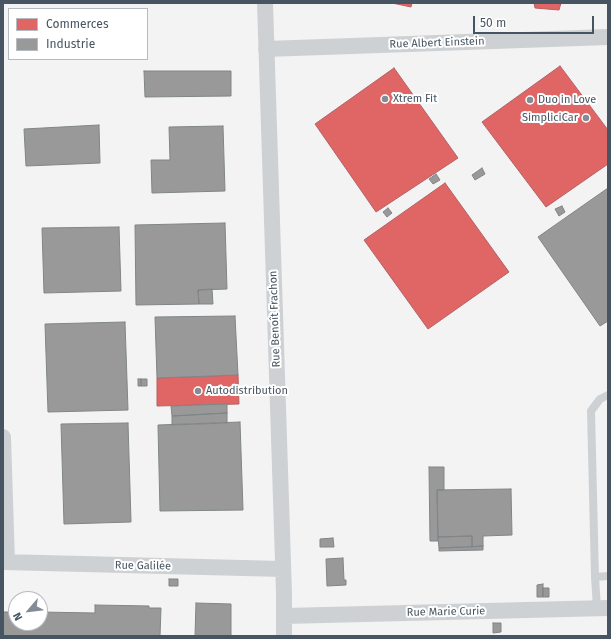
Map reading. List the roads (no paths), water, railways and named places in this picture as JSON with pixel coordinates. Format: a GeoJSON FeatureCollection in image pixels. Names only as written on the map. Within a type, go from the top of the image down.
{"type":"FeatureCollection","features":[{"type":"Feature","properties":{"kind":"street","name":"Rue Benoît Frachon"},"geometry":{"type":"LineString","coordinates":[[265,3],[284,636]]}},
{"type":"Feature","properties":{"kind":"street","name":"Rue Albert Einstein"},"geometry":{"type":"LineString","coordinates":[[266,49],[608,37]]}},
{"type":"Feature","properties":{"kind":"street"},"geometry":{"type":"LineString","coordinates":[[3,437],[5,562]]}},
{"type":"Feature","properties":{"kind":"street","name":"Rue Galilée"},"geometry":{"type":"LineString","coordinates":[[5,562],[283,569]]}},
{"type":"Feature","properties":{"kind":"street","name":"Rue Marie Curie"},"geometry":{"type":"LineString","coordinates":[[284,616],[602,608]]}},
{"type":"Feature","properties":{"kind":"lane"},"geometry":{"type":"LineString","coordinates":[[602,608],[595,577],[591,411],[600,399],[608,395]]}},
{"type":"Feature","properties":{"kind":"lane"},"geometry":{"type":"LineString","coordinates":[[595,577],[608,576]]}},
{"type":"Feature","properties":{"kind":"place","name":"Xtrem Fit"},"geometry":{"type":"Point","coordinates":[385,99]}},
{"type":"Feature","properties":{"kind":"place","name":"Duo in Love"},"geometry":{"type":"Point","coordinates":[530,100]}},
{"type":"Feature","properties":{"kind":"place","name":"SimpliciCar"},"geometry":{"type":"Point","coordinates":[586,118]}},
{"type":"Feature","properties":{"kind":"place","name":"Autodistribution"},"geometry":{"type":"Point","coordinates":[198,391]}}]}
